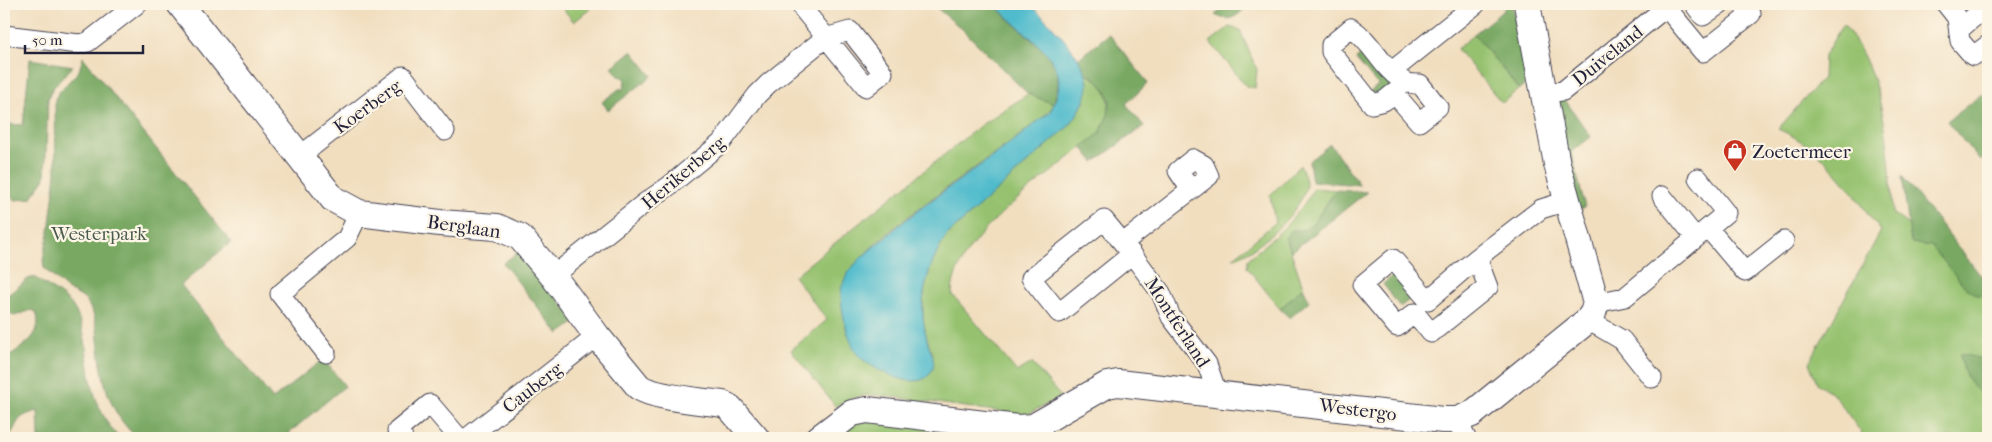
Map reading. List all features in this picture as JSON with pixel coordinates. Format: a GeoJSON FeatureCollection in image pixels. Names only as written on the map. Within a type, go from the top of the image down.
{"type":"FeatureCollection","features":[{"type":"Feature","properties":{"kind":"street"},"geometry":{"type":"LineString","coordinates":[[4,35],[79,44],[88,42],[137,4]]}},
{"type":"Feature","properties":{"kind":"street","name":"Berglaan"},"geometry":{"type":"LineString","coordinates":[[180,4],[333,199],[359,213],[440,223],[497,227],[520,237],[553,276],[596,336],[639,387],[645,391],[723,404],[730,408],[756,438]]}},
{"type":"Feature","properties":{"kind":"street"},"geometry":{"type":"LineString","coordinates":[[1397,82],[1476,4]]}},
{"type":"Feature","properties":{"kind":"street"},"geometry":{"type":"LineString","coordinates":[[1527,4],[1557,164],[1592,312],[1622,340],[1652,378]]}},
{"type":"Feature","properties":{"kind":"street"},"geometry":{"type":"LineString","coordinates":[[1694,4],[1703,16],[1720,4]]}},
{"type":"Feature","properties":{"kind":"street","name":"Duiveland"},"geometry":{"type":"LineString","coordinates":[[1543,93],[1563,91],[1659,8],[1702,52],[1752,14],[1743,4]]}},
{"type":"Feature","properties":{"kind":"street"},"geometry":{"type":"LineString","coordinates":[[1946,4],[1957,18],[1960,29],[1960,41],[1973,56],[1988,45]]}},
{"type":"Feature","properties":{"kind":"street"},"geometry":{"type":"LineString","coordinates":[[1960,29],[1988,5]]}},
{"type":"Feature","properties":{"kind":"street","name":"Herikerberg"},"geometry":{"type":"LineString","coordinates":[[553,276],[721,143],[757,95],[825,38],[803,9]]}},
{"type":"Feature","properties":{"kind":"street","name":"Koerberg"},"geometry":{"type":"LineString","coordinates":[[300,156],[403,76],[445,131]]}},
{"type":"Feature","properties":{"kind":"street"},"geometry":{"type":"LineString","coordinates":[[1592,312],[1625,298],[1726,213],[1698,178]]}},
{"type":"Feature","properties":{"kind":"street","name":"Montferland"},"geometry":{"type":"LineString","coordinates":[[1191,190],[1128,248],[1060,313],[1031,278],[1104,220],[1128,248],[1161,293],[1171,317],[1207,364],[1217,393]]}},
{"type":"Feature","properties":{"kind":"street"},"geometry":{"type":"LineString","coordinates":[[1662,196],[1745,272],[1784,241]]}},
{"type":"Feature","properties":{"kind":"street"},"geometry":{"type":"LineString","coordinates":[[1478,258],[1488,287],[1431,332],[1421,306],[1478,258],[1541,209],[1567,201]]}},
{"type":"Feature","properties":{"kind":"street"},"geometry":{"type":"LineString","coordinates":[[326,353],[280,294],[347,238],[359,213]]}},
{"type":"Feature","properties":{"kind":"street","name":"Westergo"},"geometry":{"type":"LineString","coordinates":[[819,438],[852,413],[866,410],[1018,428],[1035,433],[1107,385],[1118,382],[1443,420],[1461,429],[1472,414],[1592,312]]}},
{"type":"Feature","properties":{"kind":"street","name":"Cauberg"},"geometry":{"type":"LineString","coordinates":[[467,438],[596,336]]}},
{"type":"Feature","properties":{"kind":"street"},"geometry":{"type":"LineString","coordinates":[[403,438],[397,431],[430,404],[459,438]]}},
{"type":"Feature","properties":{"kind":"green space"},"geometry":{"type":"Polygon","coordinates":[[[559,4],[586,4],[590,9],[574,22],[559,4]]]}},
{"type":"Feature","properties":{"kind":"green space"},"geometry":{"type":"Polygon","coordinates":[[[932,4],[993,4],[1053,59],[1058,73],[1058,86],[1054,104],[1028,94],[961,28],[932,4]]]}},
{"type":"Feature","properties":{"kind":"green space"},"geometry":{"type":"Polygon","coordinates":[[[1229,4],[1250,4],[1234,17],[1226,19],[1215,15],[1229,4]]]}},
{"type":"Feature","properties":{"kind":"green space"},"geometry":{"type":"Polygon","coordinates":[[[1502,4],[1512,4],[1527,83],[1519,89],[1474,34],[1505,9],[1502,4]]]}},
{"type":"Feature","properties":{"kind":"green space"},"geometry":{"type":"Polygon","coordinates":[[[1843,24],[1857,44],[1877,90],[1887,139],[1893,214],[1981,276],[1988,270],[1988,438],[1865,438],[1832,392],[1818,385],[1809,363],[1881,231],[1848,186],[1824,160],[1810,148],[1778,129],[1823,78],[1824,56],[1843,24]]]}},
{"type":"Feature","properties":{"kind":"green space"},"geometry":{"type":"Polygon","coordinates":[[[1229,27],[1240,30],[1257,70],[1255,88],[1246,86],[1210,42],[1229,27]]]}},
{"type":"Feature","properties":{"kind":"green space"},"geometry":{"type":"Polygon","coordinates":[[[1109,34],[1148,83],[1126,104],[1144,126],[1094,162],[1082,147],[1100,133],[1108,115],[1110,100],[1105,89],[1094,77],[1085,73],[1078,59],[1109,34]]]}},
{"type":"Feature","properties":{"kind":"green space"},"geometry":{"type":"Polygon","coordinates":[[[1474,34],[1519,89],[1502,103],[1457,49],[1474,34]]]}},
{"type":"Feature","properties":{"kind":"green space"},"geometry":{"type":"Polygon","coordinates":[[[632,51],[652,76],[608,110],[602,102],[619,89],[624,89],[625,78],[619,76],[612,67],[632,51]]]}},
{"type":"Feature","properties":{"kind":"green space"},"geometry":{"type":"Polygon","coordinates":[[[1366,51],[1389,77],[1391,85],[1380,95],[1370,92],[1378,85],[1356,59],[1366,51]]]}},
{"type":"Feature","properties":{"kind":"green space","name":"Westerpark"},"geometry":{"type":"Polygon","coordinates":[[[83,57],[231,242],[181,285],[273,399],[323,359],[345,386],[289,433],[292,438],[138,438],[128,429],[114,409],[103,374],[97,330],[90,307],[84,299],[67,289],[44,268],[43,260],[49,232],[56,173],[55,99],[59,92],[79,71],[83,57]]]}},
{"type":"Feature","properties":{"kind":"green space"},"geometry":{"type":"Polygon","coordinates":[[[30,59],[73,66],[52,89],[48,98],[45,178],[31,198],[16,200],[4,192],[4,124],[23,125],[30,59]]]}},
{"type":"Feature","properties":{"kind":"green space"},"geometry":{"type":"Polygon","coordinates":[[[1085,73],[1101,84],[1108,98],[1108,115],[1100,133],[1016,200],[980,236],[966,255],[956,274],[952,294],[1017,372],[1032,363],[1061,397],[1028,414],[877,395],[855,397],[836,407],[791,350],[827,320],[794,276],[981,125],[1028,94],[1054,104],[1044,116],[1006,146],[893,229],[868,251],[850,271],[842,288],[842,305],[847,333],[933,355],[927,339],[923,308],[927,278],[939,249],[947,235],[1070,125],[1082,106],[1086,94],[1087,81],[1085,73]]]}},
{"type":"Feature","properties":{"kind":"green space"},"geometry":{"type":"Polygon","coordinates":[[[1982,94],[1988,101],[1988,139],[1982,144],[1988,151],[1988,155],[1980,161],[1947,121],[1982,94]]]}},
{"type":"Feature","properties":{"kind":"green space"},"geometry":{"type":"Polygon","coordinates":[[[1563,97],[1591,137],[1571,152],[1585,207],[1578,210],[1557,103],[1563,97]]]}},
{"type":"Feature","properties":{"kind":"green space"},"geometry":{"type":"Polygon","coordinates":[[[1330,144],[1360,185],[1312,181],[1309,161],[1330,144]]]}},
{"type":"Feature","properties":{"kind":"green space"},"geometry":{"type":"Polygon","coordinates":[[[1300,165],[1305,178],[1306,188],[1294,211],[1264,241],[1253,249],[1233,258],[1275,223],[1270,195],[1300,165]]]}},
{"type":"Feature","properties":{"kind":"green space"},"geometry":{"type":"Polygon","coordinates":[[[1902,176],[1981,276],[1988,270],[1988,296],[1976,295],[1966,288],[1931,246],[1911,243],[1902,176]]]}},
{"type":"Feature","properties":{"kind":"green space"},"geometry":{"type":"Polygon","coordinates":[[[1314,188],[1336,190],[1314,222],[1304,230],[1292,230],[1286,237],[1303,287],[1280,309],[1247,267],[1248,259],[1293,218],[1314,188]]]}},
{"type":"Feature","properties":{"kind":"green space"},"geometry":{"type":"Polygon","coordinates":[[[1336,190],[1367,192],[1291,252],[1286,237],[1292,230],[1304,230],[1314,222],[1336,190]]]}},
{"type":"Feature","properties":{"kind":"green space"},"geometry":{"type":"Polygon","coordinates":[[[520,251],[576,322],[559,334],[503,263],[520,251]]]}},
{"type":"Feature","properties":{"kind":"green space"},"geometry":{"type":"Polygon","coordinates":[[[1396,273],[1415,295],[1400,307],[1383,284],[1396,273]]]}},
{"type":"Feature","properties":{"kind":"green space"},"geometry":{"type":"Polygon","coordinates":[[[35,277],[65,298],[76,312],[84,335],[90,378],[95,397],[108,423],[119,438],[39,438],[38,411],[21,418],[8,438],[4,438],[4,360],[33,337],[36,332],[38,319],[36,312],[32,310],[14,316],[4,308],[4,298],[28,279],[35,277]]]}},
{"type":"Feature","properties":{"kind":"green space"},"geometry":{"type":"Polygon","coordinates":[[[1303,287],[1309,301],[1290,318],[1280,309],[1303,287]]]}},
{"type":"Feature","properties":{"kind":"green space"},"geometry":{"type":"Polygon","coordinates":[[[1960,354],[1988,360],[1988,400],[1969,380],[1960,354]]]}},
{"type":"Feature","properties":{"kind":"green space"},"geometry":{"type":"Polygon","coordinates":[[[860,420],[967,430],[962,438],[831,438],[860,420]]]}},
{"type":"Feature","properties":{"kind":"water"},"geometry":{"type":"Polygon","coordinates":[[[993,4],[1030,4],[1075,53],[1086,76],[1088,86],[1086,96],[1070,125],[947,235],[931,267],[923,302],[924,326],[934,361],[932,370],[922,380],[903,380],[872,366],[858,355],[854,349],[847,332],[841,301],[842,286],[845,278],[860,259],[899,225],[1050,112],[1058,89],[1057,71],[1047,55],[993,4]]]}},
{"type":"Feature","properties":{"kind":"place","name":"Zoetermeer"},"geometry":{"type":"Point","coordinates":[1735,172]}}]}
